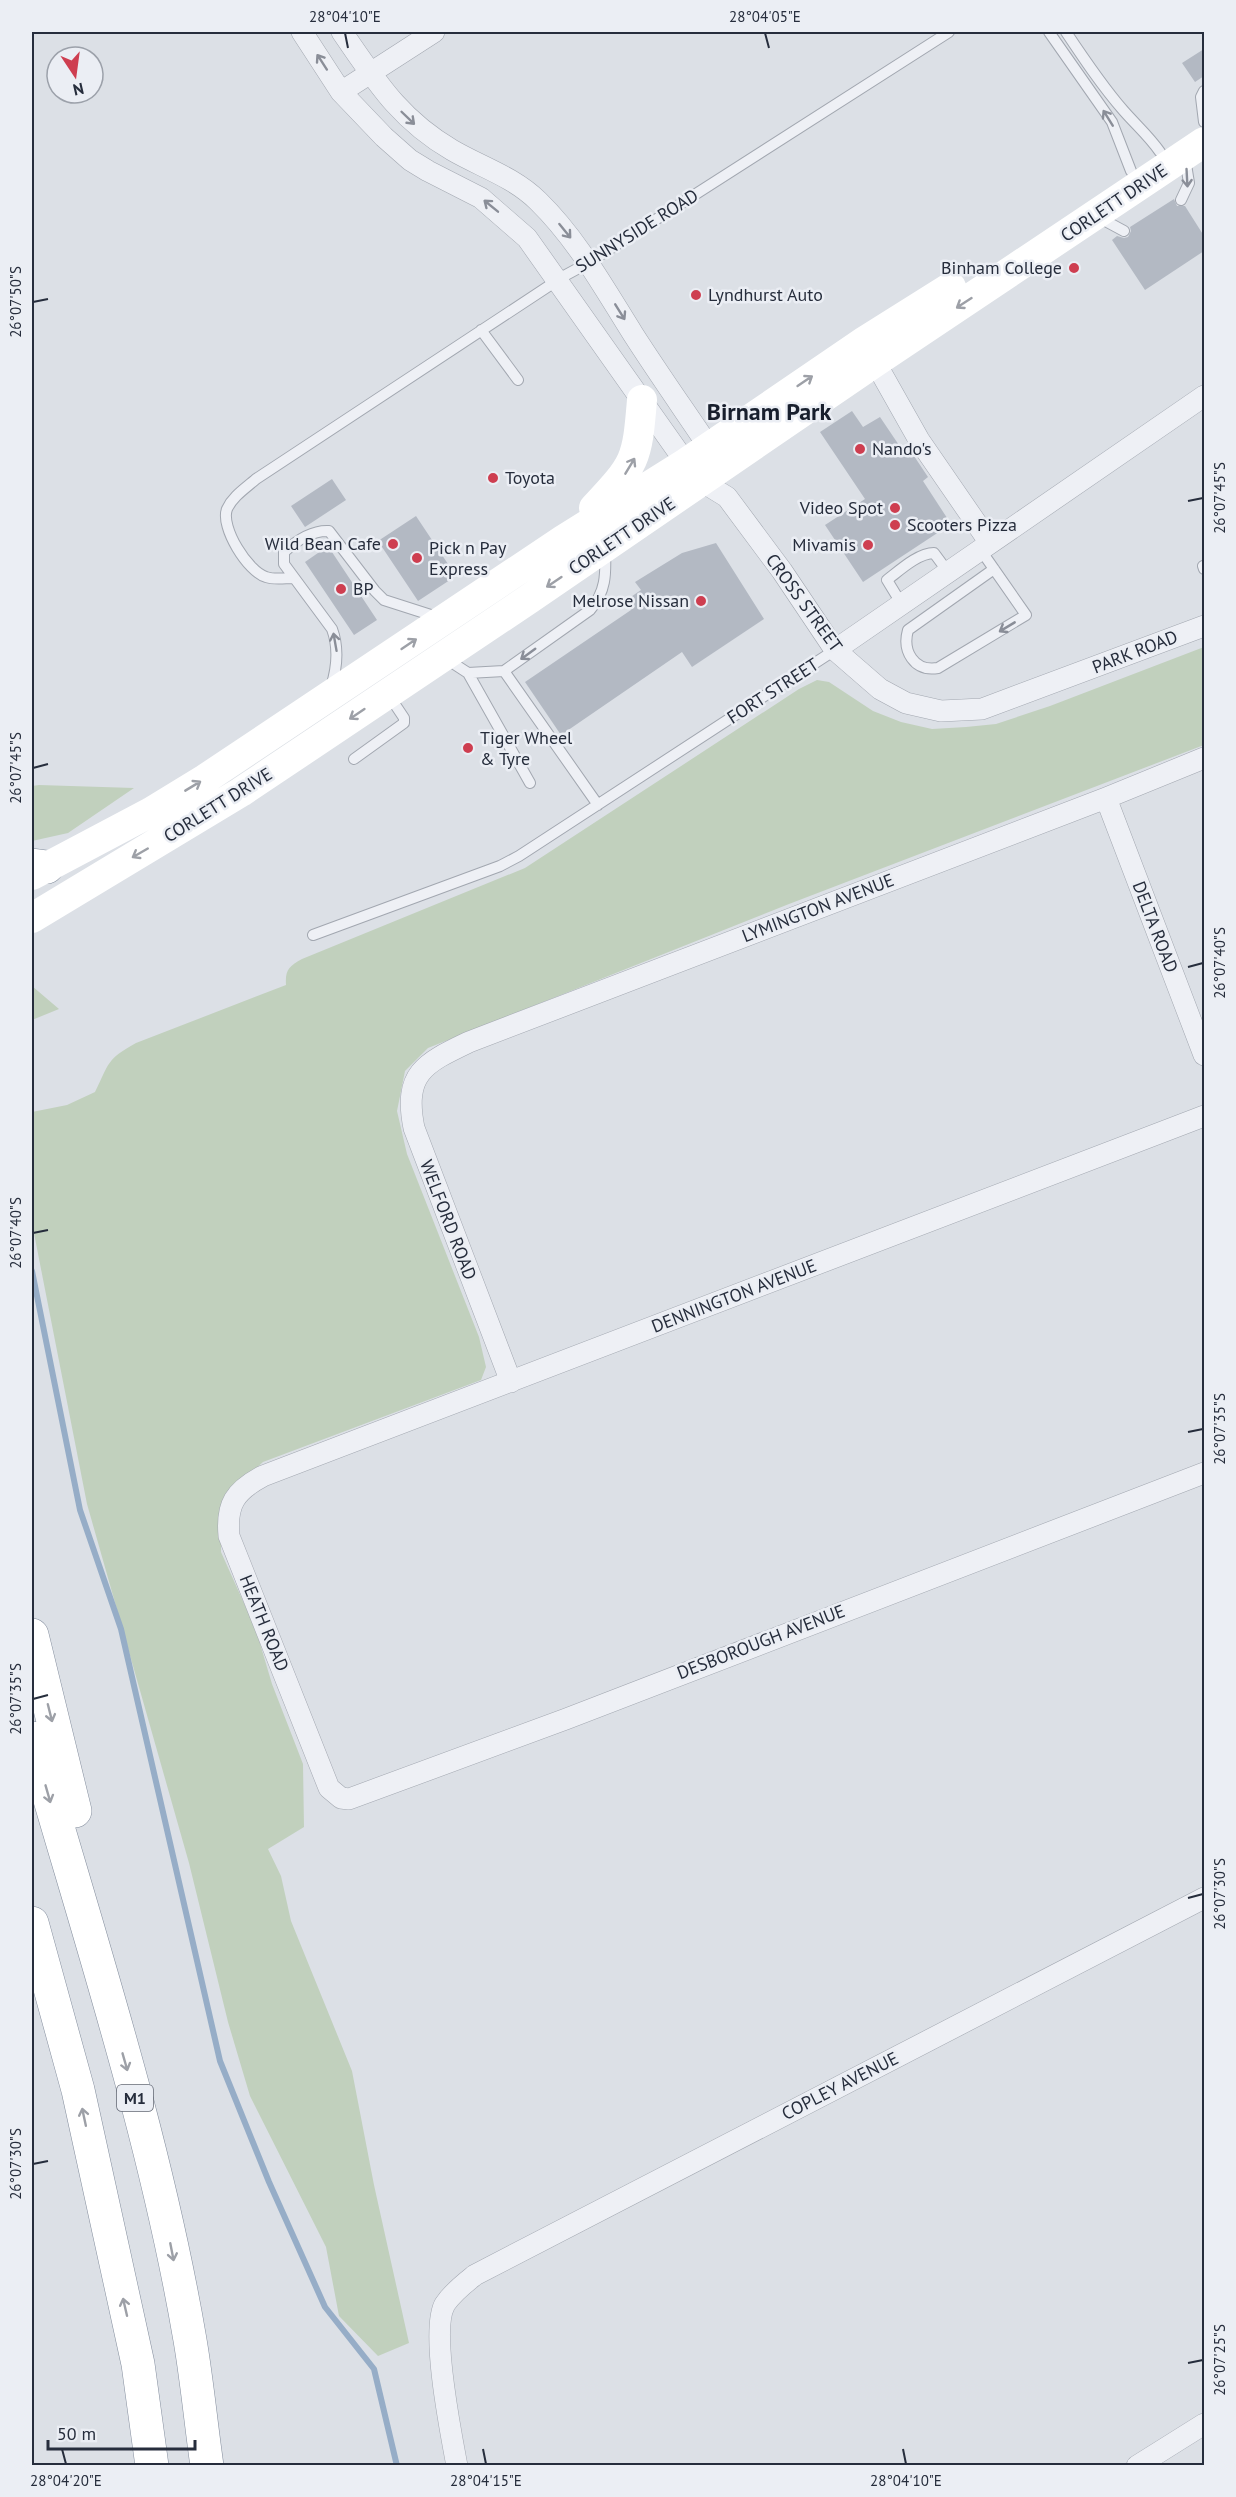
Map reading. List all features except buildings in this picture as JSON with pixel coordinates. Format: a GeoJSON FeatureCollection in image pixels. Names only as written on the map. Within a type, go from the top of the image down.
{"type":"FeatureCollection","features":[{"type":"Feature","properties":{"kind":"highway"},"geometry":{"type":"LineString","coordinates":[[32,1635],[115,1964],[116,2028]]}},
{"type":"Feature","properties":{"kind":"highway","name":"M1"},"geometry":{"type":"LineString","coordinates":[[32,1738],[140,2115],[190,2340],[207,2466]]}},
{"type":"Feature","properties":{"kind":"highway"},"geometry":{"type":"LineString","coordinates":[[32,1923],[78,2090],[138,2364],[152,2466]]}},
{"type":"Feature","properties":{"kind":"main road","name":"CORLETT DRIVE"},"geometry":{"type":"LineString","coordinates":[[37,869],[151,812],[327,699],[563,540],[704,465],[875,362],[1095,215],[1183,150],[1204,121]]}},
{"type":"Feature","properties":{"kind":"main road","name":"CORLETT DRIVE"},"geometry":{"type":"LineString","coordinates":[[32,918],[241,792],[604,548],[704,465],[865,341],[1083,205],[1131,171],[1183,150]]}},
{"type":"Feature","properties":{"kind":"main road"},"geometry":{"type":"LineString","coordinates":[[563,540],[621,479],[633,463],[638,450],[642,400]]}},
{"type":"Feature","properties":{"kind":"street","name":"CROSS STREET"},"geometry":{"type":"LineString","coordinates":[[302,32],[341,92],[384,137],[410,160],[469,190],[506,218],[532,245],[642,400],[704,465]]}},
{"type":"Feature","properties":{"kind":"street","name":"CROSS STREET"},"geometry":{"type":"LineString","coordinates":[[342,32],[371,74],[410,121],[454,151],[498,173],[536,198],[551,214],[588,263],[704,465],[782,571],[835,650],[863,675],[896,699],[921,708],[941,711],[982,709],[1065,679]]}},
{"type":"Feature","properties":{"kind":"street"},"geometry":{"type":"LineString","coordinates":[[341,92],[434,32]]}},
{"type":"Feature","properties":{"kind":"street"},"geometry":{"type":"LineString","coordinates":[[875,362],[919,440],[985,546]]}},
{"type":"Feature","properties":{"kind":"street","name":"FORT STREET"},"geometry":{"type":"LineString","coordinates":[[835,650],[1204,396]]}},
{"type":"Feature","properties":{"kind":"street","name":"PARK ROAD"},"geometry":{"type":"LineString","coordinates":[[1065,679],[1204,626]]}},
{"type":"Feature","properties":{"kind":"street","name":"LYMINGTON AVENUE"},"geometry":{"type":"LineString","coordinates":[[432,1060],[469,1042],[532,1017],[1106,798],[1204,758]]}},
{"type":"Feature","properties":{"kind":"street","name":"DELTA ROAD"},"geometry":{"type":"LineString","coordinates":[[1106,798],[1204,1055]]}},
{"type":"Feature","properties":{"kind":"street","name":"WELFORD ROAD"},"geometry":{"type":"LineString","coordinates":[[432,1060],[422,1069],[412,1092],[410,1110],[414,1128],[511,1382]]}},
{"type":"Feature","properties":{"kind":"street","name":"DENNINGTON AVENUE"},"geometry":{"type":"LineString","coordinates":[[263,1476],[1204,1116]]}},
{"type":"Feature","properties":{"kind":"street","name":"DESBOROUGH AVENUE"},"geometry":{"type":"LineString","coordinates":[[326,1780],[329,1788],[341,1798],[359,1797],[1204,1473]]}},
{"type":"Feature","properties":{"kind":"street","name":"HEATH ROAD"},"geometry":{"type":"LineString","coordinates":[[263,1476],[247,1484],[237,1494],[228,1519],[229,1536],[326,1780]]}},
{"type":"Feature","properties":{"kind":"street","name":"COPLEY AVENUE"},"geometry":{"type":"LineString","coordinates":[[457,2466],[441,2364],[439,2322],[445,2305],[476,2275],[1204,1898]]}},
{"type":"Feature","properties":{"kind":"street"},"geometry":{"type":"LineString","coordinates":[[1137,2466],[1204,2424]]}},
{"type":"Feature","properties":{"kind":"lane","name":"SUNNYSIDE ROAD"},"geometry":{"type":"LineString","coordinates":[[293,578],[272,579],[254,571],[231,537],[225,516],[234,498],[256,479],[556,281],[588,263],[949,32]]}},
{"type":"Feature","properties":{"kind":"lane"},"geometry":{"type":"LineString","coordinates":[[1049,32],[1112,122],[1131,171]]}},
{"type":"Feature","properties":{"kind":"lane"},"geometry":{"type":"LineString","coordinates":[[1066,32],[1125,113],[1148,134],[1183,150],[1189,183],[1181,200]]}},
{"type":"Feature","properties":{"kind":"lane"},"geometry":{"type":"LineString","coordinates":[[1204,91],[1201,97],[1204,121]]}},
{"type":"Feature","properties":{"kind":"lane"},"geometry":{"type":"LineString","coordinates":[[1095,215],[1124,231]]}},
{"type":"Feature","properties":{"kind":"lane"},"geometry":{"type":"LineString","coordinates":[[481,330],[518,380]]}},
{"type":"Feature","properties":{"kind":"lane"},"geometry":{"type":"LineString","coordinates":[[327,699],[336,666],[335,638],[332,629],[284,564],[284,552],[316,532],[329,531],[384,600],[405,609],[445,620]]}},
{"type":"Feature","properties":{"kind":"lane"},"geometry":{"type":"LineString","coordinates":[[985,546],[994,569],[1026,615],[938,668],[931,669],[916,663],[906,648],[908,630],[994,569]]}},
{"type":"Feature","properties":{"kind":"lane"},"geometry":{"type":"LineString","coordinates":[[468,673],[504,671],[590,610],[599,599],[606,576],[604,548]]}},
{"type":"Feature","properties":{"kind":"lane","name":"FORT STREET"},"geometry":{"type":"LineString","coordinates":[[314,935],[500,866],[598,805],[835,650]]}},
{"type":"Feature","properties":{"kind":"lane"},"geometry":{"type":"LineString","coordinates":[[443,657],[468,673],[530,783]]}},
{"type":"Feature","properties":{"kind":"lane"},"geometry":{"type":"LineString","coordinates":[[504,671],[598,805]]}},
{"type":"Feature","properties":{"kind":"lane"},"geometry":{"type":"LineString","coordinates":[[354,759],[404,723],[404,718],[387,694]]}},
{"type":"Feature","properties":{"kind":"green space"},"geometry":{"type":"Polygon","coordinates":[[[1204,647],[1204,745],[789,904],[428,1048],[405,1071],[397,1111],[407,1154],[479,1337],[486,1367],[481,1380],[263,1462],[231,1490],[221,1521],[221,1552],[256,1630],[272,1684],[303,1764],[304,1827],[268,1849],[281,1876],[291,1921],[352,2071],[374,2185],[409,2343],[378,2356],[339,2316],[326,2247],[250,2096],[228,2022],[189,1863],[87,1504],[32,1223],[32,1112],[67,1105],[95,1092],[114,1058],[136,1043],[286,985],[289,969],[302,959],[525,868],[799,689],[817,680],[829,682],[873,711],[901,722],[932,729],[966,727],[996,724],[1050,706],[1204,647]]]}},
{"type":"Feature","properties":{"kind":"green space"},"geometry":{"type":"Polygon","coordinates":[[[32,786],[134,788],[68,833],[32,841],[32,786]]]}},
{"type":"Feature","properties":{"kind":"green space"},"geometry":{"type":"Polygon","coordinates":[[[32,986],[59,1009],[32,1020],[32,986]]]}},
{"type":"Feature","properties":{"kind":"waterway"},"geometry":{"type":"LineString","coordinates":[[32,1271],[80,1510],[121,1629],[220,2061],[269,2182],[325,2307],[374,2369],[397,2466]]}},
{"type":"Feature","properties":{"kind":"place","name":"Binham College"},"geometry":{"type":"Point","coordinates":[1074,268]}},
{"type":"Feature","properties":{"kind":"place","name":"Lyndhurst Auto"},"geometry":{"type":"Point","coordinates":[696,295]}},
{"type":"Feature","properties":{"kind":"place","name":"Nando's"},"geometry":{"type":"Point","coordinates":[860,449]}},
{"type":"Feature","properties":{"kind":"place","name":"Toyota"},"geometry":{"type":"Point","coordinates":[493,478]}},
{"type":"Feature","properties":{"kind":"place","name":"Video Spot"},"geometry":{"type":"Point","coordinates":[895,508]}},
{"type":"Feature","properties":{"kind":"place","name":"Scooters Pizza"},"geometry":{"type":"Point","coordinates":[895,525]}},
{"type":"Feature","properties":{"kind":"place","name":"Wild Bean Cafe"},"geometry":{"type":"Point","coordinates":[393,544]}},
{"type":"Feature","properties":{"kind":"place","name":"Mivamis"},"geometry":{"type":"Point","coordinates":[868,545]}},
{"type":"Feature","properties":{"kind":"place","name":"Pick n Pay Express"},"geometry":{"type":"Point","coordinates":[417,558]}},
{"type":"Feature","properties":{"kind":"place","name":"BP"},"geometry":{"type":"Point","coordinates":[341,589]}},
{"type":"Feature","properties":{"kind":"place","name":"Melrose Nissan"},"geometry":{"type":"Point","coordinates":[701,601]}},
{"type":"Feature","properties":{"kind":"place","name":"Tiger Wheel & Tyre"},"geometry":{"type":"Point","coordinates":[468,748]}},
{"type":"Feature","properties":{"kind":"district","name":"Birnam Park"},"geometry":{"type":"Point","coordinates":[769,412]}}]}
